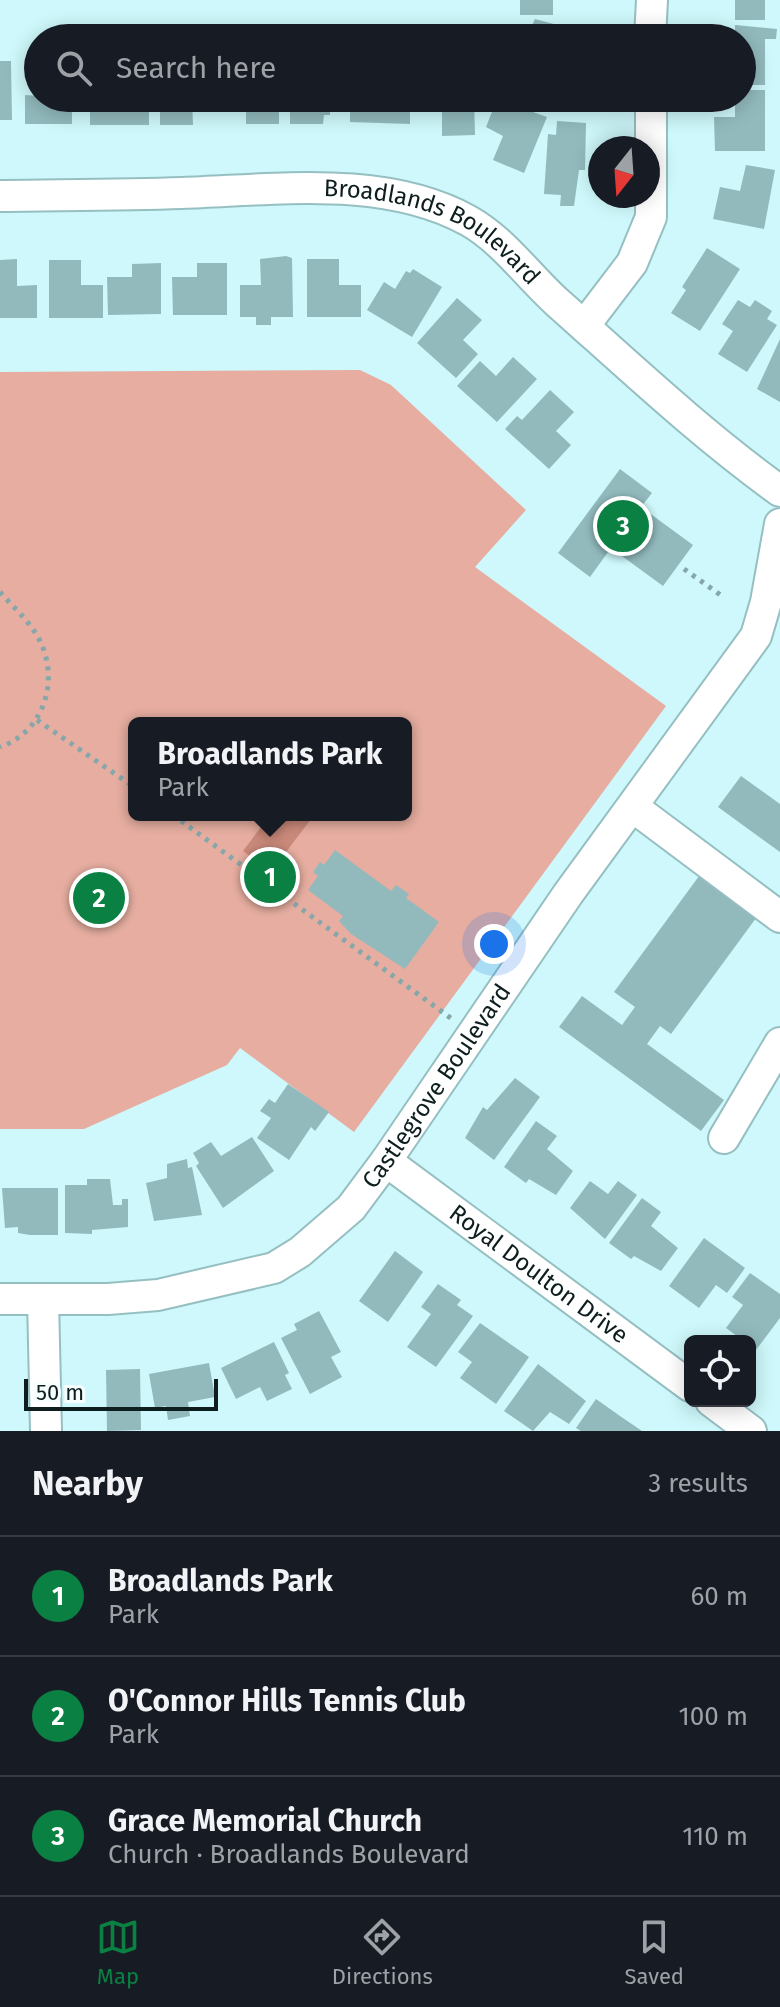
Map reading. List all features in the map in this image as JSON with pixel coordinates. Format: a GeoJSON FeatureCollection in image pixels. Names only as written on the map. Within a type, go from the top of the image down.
{"type":"FeatureCollection","features":[{"type":"Feature","properties":{"kind":"street"},"geometry":{"type":"LineString","coordinates":[[651,24],[652,0]]}},
{"type":"Feature","properties":{"kind":"street"},"geometry":{"type":"LineString","coordinates":[[584,326],[632,263],[651,217],[651,112]]}},
{"type":"Feature","properties":{"kind":"street","name":"Broadlands Boulevard"},"geometry":{"type":"LineString","coordinates":[[0,196],[267,189],[349,191],[408,198],[473,224],[503,246],[584,326],[719,448],[780,491]]}},
{"type":"Feature","properties":{"kind":"street","name":"Castlegrove Boulevard"},"geometry":{"type":"LineString","coordinates":[[0,1299],[158,1295],[274,1268],[300,1252],[351,1208],[756,636],[766,602],[780,524]]}},
{"type":"Feature","properties":{"kind":"street"},"geometry":{"type":"LineString","coordinates":[[633,807],[780,917]]}},
{"type":"Feature","properties":{"kind":"street"},"geometry":{"type":"LineString","coordinates":[[724,1138],[780,1043]]}},
{"type":"Feature","properties":{"kind":"street","name":"Royal Doulton Drive"},"geometry":{"type":"LineString","coordinates":[[386,1161],[684,1382]]}},
{"type":"Feature","properties":{"kind":"street"},"geometry":{"type":"LineString","coordinates":[[43,1299],[46,1431]]}},
{"type":"Feature","properties":{"kind":"street"},"geometry":{"type":"LineString","coordinates":[[719,1407],[751,1431]]}},
{"type":"Feature","properties":{"kind":"path"},"geometry":{"type":"LineString","coordinates":[[684,569],[722,596]]}},
{"type":"Feature","properties":{"kind":"path"},"geometry":{"type":"LineString","coordinates":[[0,592],[43,647],[48,687],[37,720],[25,733],[0,747]]}},
{"type":"Feature","properties":{"kind":"path"},"geometry":{"type":"LineString","coordinates":[[37,720],[128,783]]}},
{"type":"Feature","properties":{"kind":"path"},"geometry":{"type":"LineString","coordinates":[[181,821],[472,1034]]}},
{"type":"Feature","properties":{"kind":"shaded area"},"geometry":{"type":"Polygon","coordinates":[[[360,370],[391,385],[526,510],[475,567],[666,706],[354,1132],[240,1048],[227,1065],[84,1129],[0,1129],[0,372],[360,370]]]}},
{"type":"Feature","properties":{"kind":"shaded area"},"geometry":{"type":"Polygon","coordinates":[[[266,821],[309,821],[271,872],[243,851],[266,821]]]}},
{"type":"Feature","properties":{"kind":"building"},"geometry":{"type":"Polygon","coordinates":[[[520,0],[553,0],[553,15],[520,15],[520,0]]]}},
{"type":"Feature","properties":{"kind":"building"},"geometry":{"type":"Polygon","coordinates":[[[735,0],[765,0],[765,20],[735,20],[735,0]]]}},
{"type":"Feature","properties":{"kind":"building"},"geometry":{"type":"Polygon","coordinates":[[[535,19],[554,24],[533,24],[535,19]]]}},
{"type":"Feature","properties":{"kind":"building"},"geometry":{"type":"Polygon","coordinates":[[[756,27],[777,29],[776,39],[765,39],[765,85],[756,85],[756,27]]]}},
{"type":"Feature","properties":{"kind":"building"},"geometry":{"type":"Polygon","coordinates":[[[0,61],[11,61],[12,120],[0,120],[0,61]]]}},
{"type":"Feature","properties":{"kind":"building"},"geometry":{"type":"Polygon","coordinates":[[[756,90],[765,90],[765,151],[715,151],[714,117],[735,117],[735,112],[756,112],[756,90]]]}},
{"type":"Feature","properties":{"kind":"building"},"geometry":{"type":"Polygon","coordinates":[[[25,112],[72,112],[72,124],[25,124],[25,112]]]}},
{"type":"Feature","properties":{"kind":"building"},"geometry":{"type":"Polygon","coordinates":[[[90,112],[149,112],[149,125],[90,125],[90,112]]]}},
{"type":"Feature","properties":{"kind":"building"},"geometry":{"type":"Polygon","coordinates":[[[160,112],[193,112],[193,125],[160,125],[160,112]]]}},
{"type":"Feature","properties":{"kind":"building"},"geometry":{"type":"Polygon","coordinates":[[[246,112],[279,112],[279,124],[246,124],[246,112]]]}},
{"type":"Feature","properties":{"kind":"building"},"geometry":{"type":"Polygon","coordinates":[[[290,112],[330,112],[330,115],[324,115],[323,124],[290,124],[290,112]]]}},
{"type":"Feature","properties":{"kind":"building"},"geometry":{"type":"Polygon","coordinates":[[[350,112],[410,112],[410,124],[350,122],[350,112]]]}},
{"type":"Feature","properties":{"kind":"building"},"geometry":{"type":"Polygon","coordinates":[[[442,112],[474,112],[475,135],[442,136],[442,112]]]}},
{"type":"Feature","properties":{"kind":"building"},"geometry":{"type":"Polygon","coordinates":[[[492,112],[533,112],[547,117],[524,173],[493,160],[503,136],[486,127],[492,112]]]}},
{"type":"Feature","properties":{"kind":"building"},"geometry":{"type":"Polygon","coordinates":[[[557,121],[586,123],[585,170],[579,170],[574,206],[560,206],[561,195],[544,194],[548,134],[556,135],[557,121]]]}},
{"type":"Feature","properties":{"kind":"building"},"geometry":{"type":"Polygon","coordinates":[[[746,165],[775,170],[764,229],[713,219],[720,187],[740,191],[746,165]]]}},
{"type":"Feature","properties":{"kind":"building"},"geometry":{"type":"Polygon","coordinates":[[[707,248],[740,269],[700,331],[671,313],[686,290],[682,287],[707,248]]]}},
{"type":"Feature","properties":{"kind":"building"},"geometry":{"type":"Polygon","coordinates":[[[292,258],[293,317],[271,317],[271,325],[256,325],[256,317],[240,317],[240,285],[261,285],[260,259],[292,258]]]}},
{"type":"Feature","properties":{"kind":"building"},"geometry":{"type":"Polygon","coordinates":[[[17,259],[17,286],[37,285],[37,318],[0,318],[0,260],[17,259]]]}},
{"type":"Feature","properties":{"kind":"building"},"geometry":{"type":"Polygon","coordinates":[[[307,259],[339,259],[339,285],[361,285],[361,317],[307,317],[307,259]]]}},
{"type":"Feature","properties":{"kind":"building"},"geometry":{"type":"Polygon","coordinates":[[[49,260],[81,260],[81,285],[103,285],[103,318],[49,318],[49,260]]]}},
{"type":"Feature","properties":{"kind":"building"},"geometry":{"type":"Polygon","coordinates":[[[161,263],[161,314],[108,315],[107,277],[132,277],[132,264],[161,263]]]}},
{"type":"Feature","properties":{"kind":"building"},"geometry":{"type":"Polygon","coordinates":[[[197,263],[227,263],[227,315],[173,315],[172,277],[197,277],[197,263]]]}},
{"type":"Feature","properties":{"kind":"building"},"geometry":{"type":"Polygon","coordinates":[[[413,269],[442,287],[412,337],[367,310],[384,282],[395,289],[406,271],[410,273],[413,269]]]}},
{"type":"Feature","properties":{"kind":"building"},"geometry":{"type":"Polygon","coordinates":[[[457,298],[482,320],[463,340],[478,354],[456,378],[417,343],[457,298]]]}},
{"type":"Feature","properties":{"kind":"building"},"geometry":{"type":"Polygon","coordinates":[[[738,300],[750,307],[755,300],[772,311],[767,319],[777,325],[747,372],[718,354],[733,331],[722,324],[738,300]]]}},
{"type":"Feature","properties":{"kind":"building"},"geometry":{"type":"Polygon","coordinates":[[[780,339],[780,402],[757,389],[780,339]]]}},
{"type":"Feature","properties":{"kind":"building"},"geometry":{"type":"Polygon","coordinates":[[[513,357],[537,379],[497,422],[457,386],[480,361],[496,376],[513,357]]]}},
{"type":"Feature","properties":{"kind":"building"},"geometry":{"type":"Polygon","coordinates":[[[550,390],[574,412],[556,431],[571,445],[549,469],[505,429],[517,416],[522,420],[550,390]]]}},
{"type":"Feature","properties":{"kind":"building"},"geometry":{"type":"Polygon","coordinates":[[[620,469],[652,493],[641,507],[693,545],[663,586],[611,548],[590,577],[558,553],[620,469]]]}},
{"type":"Feature","properties":{"kind":"building"},"geometry":{"type":"Polygon","coordinates":[[[741,776],[780,804],[780,852],[718,807],[741,776]]]}},
{"type":"Feature","properties":{"kind":"building"},"geometry":{"type":"Polygon","coordinates":[[[335,850],[391,891],[396,885],[409,894],[406,898],[439,922],[405,969],[351,934],[339,921],[343,916],[308,890],[318,876],[313,872],[320,862],[324,865],[335,850]]]}},
{"type":"Feature","properties":{"kind":"building"},"geometry":{"type":"Polygon","coordinates":[[[702,872],[759,914],[671,1034],[660,1026],[647,1044],[724,1100],[701,1131],[559,1027],[582,996],[622,1025],[635,1007],[614,992],[702,872]]]}},
{"type":"Feature","properties":{"kind":"building"},"geometry":{"type":"Polygon","coordinates":[[[515,1078],[540,1097],[494,1160],[465,1138],[483,1107],[487,1110],[515,1078]]]}},
{"type":"Feature","properties":{"kind":"building"},"geometry":{"type":"Polygon","coordinates":[[[288,1084],[329,1112],[315,1131],[311,1127],[289,1160],[257,1138],[271,1118],[260,1111],[269,1099],[275,1103],[288,1084]]]}},
{"type":"Feature","properties":{"kind":"building"},"geometry":{"type":"Polygon","coordinates":[[[536,1121],[557,1136],[547,1149],[573,1171],[556,1195],[529,1179],[526,1183],[504,1167],[536,1121]]]}},
{"type":"Feature","properties":{"kind":"building"},"geometry":{"type":"Polygon","coordinates":[[[252,1137],[274,1171],[223,1208],[196,1166],[199,1163],[193,1153],[211,1142],[221,1156],[252,1137]]]}},
{"type":"Feature","properties":{"kind":"building"},"geometry":{"type":"Polygon","coordinates":[[[187,1159],[188,1168],[192,1167],[202,1215],[154,1221],[146,1183],[167,1178],[167,1164],[187,1159]]]}},
{"type":"Feature","properties":{"kind":"building"},"geometry":{"type":"Polygon","coordinates":[[[87,1179],[110,1179],[113,1205],[122,1205],[122,1199],[128,1199],[128,1227],[92,1230],[92,1234],[65,1233],[65,1185],[87,1185],[87,1179]]]}},
{"type":"Feature","properties":{"kind":"building"},"geometry":{"type":"Polygon","coordinates":[[[590,1181],[608,1194],[618,1181],[637,1195],[605,1239],[570,1208],[590,1181]]]}},
{"type":"Feature","properties":{"kind":"building"},"geometry":{"type":"Polygon","coordinates":[[[2,1188],[58,1188],[58,1235],[30,1235],[18,1233],[18,1227],[5,1228],[2,1188]]]}},
{"type":"Feature","properties":{"kind":"building"},"geometry":{"type":"Polygon","coordinates":[[[642,1198],[661,1212],[651,1226],[678,1248],[661,1271],[634,1256],[631,1259],[609,1243],[642,1198]]]}},
{"type":"Feature","properties":{"kind":"building"},"geometry":{"type":"Polygon","coordinates":[[[704,1238],[745,1268],[727,1293],[716,1285],[699,1308],[669,1286],[704,1238]]]}},
{"type":"Feature","properties":{"kind":"building"},"geometry":{"type":"Polygon","coordinates":[[[395,1251],[423,1272],[388,1322],[359,1301],[395,1251]]]}},
{"type":"Feature","properties":{"kind":"building"},"geometry":{"type":"Polygon","coordinates":[[[750,1273],[780,1294],[780,1318],[756,1350],[756,1335],[736,1335],[726,1328],[743,1305],[732,1297],[750,1273]]]}},
{"type":"Feature","properties":{"kind":"building"},"geometry":{"type":"Polygon","coordinates":[[[438,1284],[461,1300],[457,1305],[473,1316],[436,1367],[407,1347],[431,1314],[421,1307],[438,1284]]]}},
{"type":"Feature","properties":{"kind":"building"},"geometry":{"type":"Polygon","coordinates":[[[319,1311],[341,1352],[331,1357],[342,1377],[310,1394],[281,1338],[297,1330],[294,1324],[319,1311]]]}},
{"type":"Feature","properties":{"kind":"building"},"geometry":{"type":"Polygon","coordinates":[[[480,1323],[529,1357],[496,1404],[460,1378],[472,1362],[458,1352],[480,1323]]]}},
{"type":"Feature","properties":{"kind":"building"},"geometry":{"type":"Polygon","coordinates":[[[274,1342],[289,1373],[285,1375],[292,1389],[267,1401],[260,1387],[236,1399],[221,1368],[274,1342]]]}},
{"type":"Feature","properties":{"kind":"building"},"geometry":{"type":"Polygon","coordinates":[[[209,1363],[215,1397],[188,1402],[190,1416],[168,1420],[166,1406],[155,1408],[149,1374],[209,1363]]]}},
{"type":"Feature","properties":{"kind":"building"},"geometry":{"type":"Polygon","coordinates":[[[538,1364],[586,1401],[569,1424],[550,1412],[533,1431],[504,1411],[538,1364]]]}},
{"type":"Feature","properties":{"kind":"building"},"geometry":{"type":"Polygon","coordinates":[[[140,1369],[141,1430],[107,1431],[106,1370],[140,1369]]]}},
{"type":"Feature","properties":{"kind":"building"},"geometry":{"type":"Polygon","coordinates":[[[596,1399],[642,1431],[581,1431],[576,1428],[596,1399]]]}},
{"type":"Feature","properties":{"kind":"place","name":"Grace Memorial Church"},"geometry":{"type":"Point","coordinates":[623,526]}},
{"type":"Feature","properties":{"kind":"place","name":"Broadlands Park"},"geometry":{"type":"Point","coordinates":[270,877]}},
{"type":"Feature","properties":{"kind":"place","name":"O'Connor Hills Tennis Club"},"geometry":{"type":"Point","coordinates":[99,898]}}]}
